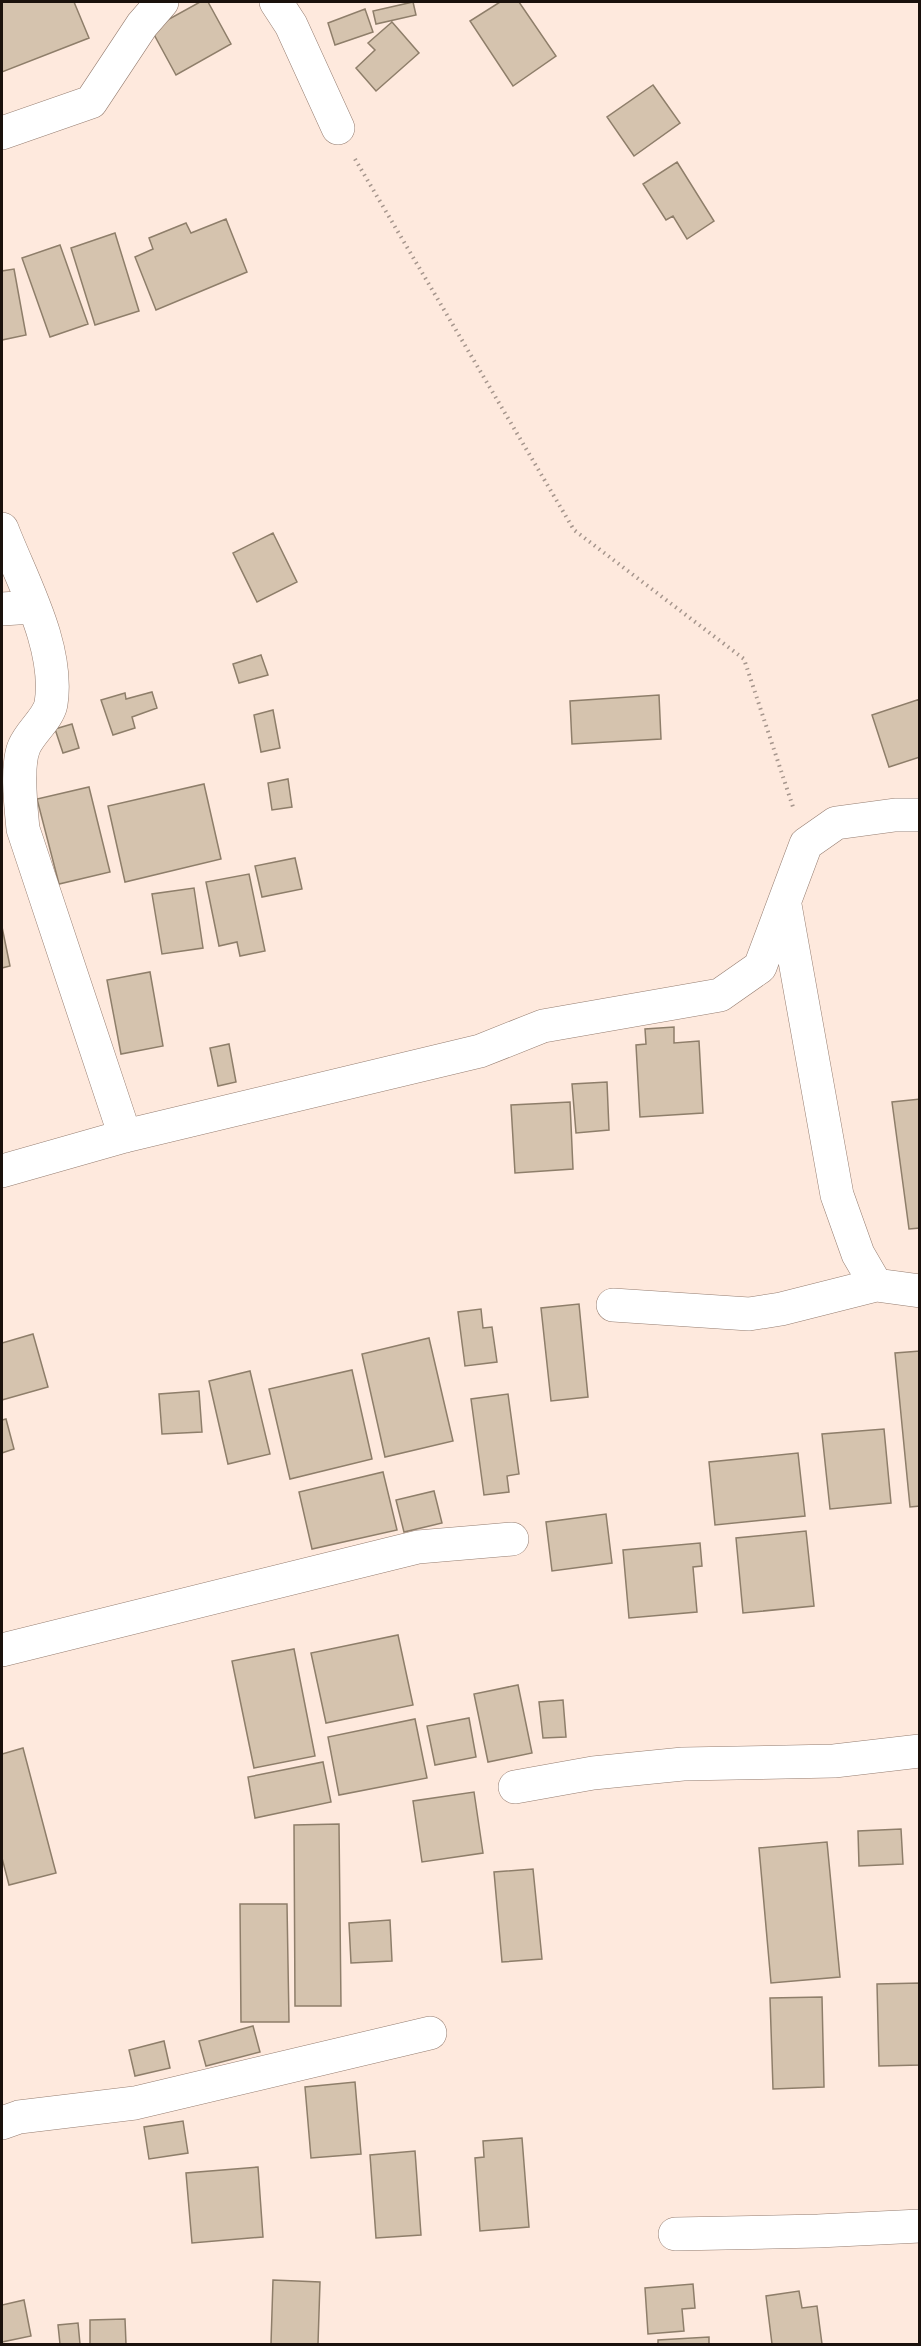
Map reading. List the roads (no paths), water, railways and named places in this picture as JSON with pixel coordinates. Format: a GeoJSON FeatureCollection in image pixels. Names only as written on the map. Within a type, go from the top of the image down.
{"type":"FeatureCollection","features":[{"type":"Feature","properties":{"kind":"street"},"geometry":{"type":"LineString","coordinates":[[2,133],[91,102],[142,25],[162,2]]}},
{"type":"Feature","properties":{"kind":"street"},"geometry":{"type":"LineString","coordinates":[[276,2],[291,24],[338,128]]}},
{"type":"Feature","properties":{"kind":"street"},"geometry":{"type":"LineString","coordinates":[[2,529],[17,608],[52,661],[51,706],[23,747],[20,784],[23,829],[125,1136]]}},
{"type":"Feature","properties":{"kind":"street"},"geometry":{"type":"LineString","coordinates":[[2,1171],[125,1136],[480,1050],[543,1026],[720,995],[760,968],[806,844],[836,823],[895,815],[920,815]]}},
{"type":"Feature","properties":{"kind":"street"},"geometry":{"type":"LineString","coordinates":[[785,905],[837,1195],[858,1254],[876,1285]]}},
{"type":"Feature","properties":{"kind":"street"},"geometry":{"type":"LineString","coordinates":[[614,1305],[749,1314],[781,1309],[876,1285],[920,1291]]}},
{"type":"Feature","properties":{"kind":"street"},"geometry":{"type":"LineString","coordinates":[[2,1650],[418,1547],[512,1539]]}},
{"type":"Feature","properties":{"kind":"street"},"geometry":{"type":"LineString","coordinates":[[515,1787],[593,1773],[683,1764],[834,1761],[920,1751]]}},
{"type":"Feature","properties":{"kind":"street"},"geometry":{"type":"LineString","coordinates":[[2,2123],[19,2117],[135,2103],[430,2032]]}},
{"type":"Feature","properties":{"kind":"street"},"geometry":{"type":"LineString","coordinates":[[675,2234],[920,2226]]}}]}
